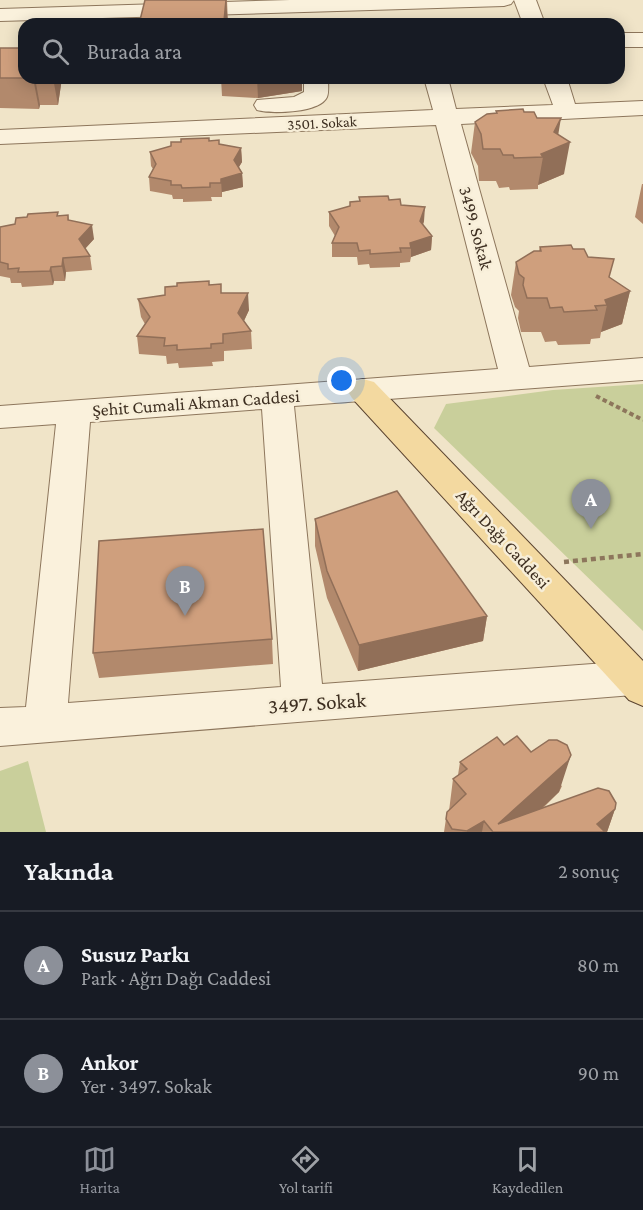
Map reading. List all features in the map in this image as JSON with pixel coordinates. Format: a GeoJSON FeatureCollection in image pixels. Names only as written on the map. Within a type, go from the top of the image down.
{"type":"FeatureCollection","features":[{"type":"Feature","properties":{"kind":"main road","name":"Ağrı Dağı Caddesi"},"geometry":{"type":"LineString","coordinates":[[363,390],[638,683]]}},
{"type":"Feature","properties":{"kind":"street"},"geometry":{"type":"LineString","coordinates":[[0,15],[418,9],[504,0]]}},
{"type":"Feature","properties":{"kind":"street"},"geometry":{"type":"LineString","coordinates":[[525,0],[532,18]]}},
{"type":"Feature","properties":{"kind":"street"},"geometry":{"type":"LineString","coordinates":[[0,25],[18,25]]}},
{"type":"Feature","properties":{"kind":"street"},"geometry":{"type":"LineString","coordinates":[[625,40],[643,40]]}},
{"type":"Feature","properties":{"kind":"street"},"geometry":{"type":"LineString","coordinates":[[152,120],[298,104],[316,96],[316,84]]}},
{"type":"Feature","properties":{"kind":"street","name":"3499. Sokak"},"geometry":{"type":"LineString","coordinates":[[438,84],[517,379]]}},
{"type":"Feature","properties":{"kind":"street"},"geometry":{"type":"LineString","coordinates":[[463,96],[559,91],[636,99]]}},
{"type":"Feature","properties":{"kind":"street","name":"3501. Sokak"},"geometry":{"type":"LineString","coordinates":[[1,134],[152,120],[447,117],[636,99]]}},
{"type":"Feature","properties":{"kind":"street","name":"Şehit Cumali Akman Caddesi"},"geometry":{"type":"LineString","coordinates":[[0,417],[643,369]]}},
{"type":"Feature","properties":{"kind":"street"},"geometry":{"type":"LineString","coordinates":[[276,396],[303,704]]}},
{"type":"Feature","properties":{"kind":"street"},"geometry":{"type":"LineString","coordinates":[[45,724],[74,412]]}},
{"type":"Feature","properties":{"kind":"street","name":"3497. Sokak"},"geometry":{"type":"LineString","coordinates":[[0,727],[303,704],[638,683]]}},
{"type":"Feature","properties":{"kind":"path"},"geometry":{"type":"LineString","coordinates":[[528,566],[643,554]]}},
{"type":"Feature","properties":{"kind":"green space"},"geometry":{"type":"Polygon","coordinates":[[[643,384],[643,631],[434,428],[446,404],[553,390],[643,384]]]}},
{"type":"Feature","properties":{"kind":"green space"},"geometry":{"type":"Polygon","coordinates":[[[28,761],[46,832],[0,832],[0,771],[28,761]]]}},
{"type":"Feature","properties":{"kind":"building"},"geometry":{"type":"Polygon","coordinates":[[[145,0],[226,0],[224,18],[140,18],[145,0]]]}},
{"type":"Feature","properties":{"kind":"building"},"geometry":{"type":"Polygon","coordinates":[[[0,48],[18,48],[18,78],[0,78],[0,48]]]}},
{"type":"Feature","properties":{"kind":"building"},"geometry":{"type":"Polygon","coordinates":[[[523,109],[524,112],[534,112],[537,118],[561,118],[554,132],[570,142],[541,154],[543,157],[514,158],[513,155],[503,155],[500,149],[483,149],[481,134],[475,122],[487,114],[497,113],[496,111],[523,109]]]}},
{"type":"Feature","properties":{"kind":"building"},"geometry":{"type":"Polygon","coordinates":[[[209,138],[209,141],[219,140],[219,144],[241,148],[234,160],[242,173],[221,179],[221,183],[210,183],[210,187],[182,188],[181,185],[171,185],[171,181],[149,177],[156,164],[150,152],[171,146],[171,142],[181,142],[181,139],[209,138]]]}},
{"type":"Feature","properties":{"kind":"building"},"geometry":{"type":"Polygon","coordinates":[[[388,196],[389,200],[400,199],[401,205],[425,207],[420,221],[432,236],[410,243],[411,248],[400,248],[401,252],[370,254],[370,250],[359,251],[357,243],[332,243],[339,227],[329,212],[350,206],[350,202],[360,201],[359,197],[388,196]]]}},
{"type":"Feature","properties":{"kind":"building"},"geometry":{"type":"Polygon","coordinates":[[[58,212],[57,216],[68,215],[68,220],[92,225],[79,239],[90,256],[63,258],[62,266],[51,267],[50,271],[18,272],[19,268],[8,269],[8,264],[0,262],[0,227],[15,224],[16,218],[27,217],[28,214],[58,212]]]}},
{"type":"Feature","properties":{"kind":"building"},"geometry":{"type":"Polygon","coordinates":[[[571,245],[573,249],[584,249],[588,257],[614,259],[609,277],[630,291],[605,300],[607,305],[595,306],[597,310],[564,312],[562,307],[550,308],[547,298],[527,298],[523,285],[524,278],[519,274],[516,262],[534,251],[541,251],[540,247],[571,245]]]}},
{"type":"Feature","properties":{"kind":"building"},"geometry":{"type":"Polygon","coordinates":[[[209,281],[209,285],[221,284],[221,293],[248,293],[238,313],[251,331],[223,334],[223,343],[211,344],[211,348],[177,350],[177,345],[164,346],[165,338],[137,336],[150,317],[138,299],[165,295],[165,287],[177,286],[177,283],[209,281]]]}},
{"type":"Feature","properties":{"kind":"building"},"geometry":{"type":"Polygon","coordinates":[[[397,491],[487,616],[359,645],[327,571],[315,519],[397,491]]]}},
{"type":"Feature","properties":{"kind":"building"},"geometry":{"type":"Polygon","coordinates":[[[263,529],[272,639],[93,653],[99,541],[263,529]]]}},
{"type":"Feature","properties":{"kind":"building"},"geometry":{"type":"Polygon","coordinates":[[[517,736],[531,752],[549,740],[557,740],[567,745],[571,755],[568,761],[498,824],[598,788],[609,791],[616,803],[615,809],[597,824],[605,832],[493,832],[484,821],[467,831],[452,829],[446,819],[447,812],[466,794],[453,779],[467,769],[460,762],[497,737],[504,745],[517,736]]]}},
{"type":"Feature","properties":{"kind":"place","name":"Susuz Parkı"},"geometry":{"type":"Point","coordinates":[591,529]}},
{"type":"Feature","properties":{"kind":"place","name":"Ankor"},"geometry":{"type":"Point","coordinates":[185,616]}}]}
